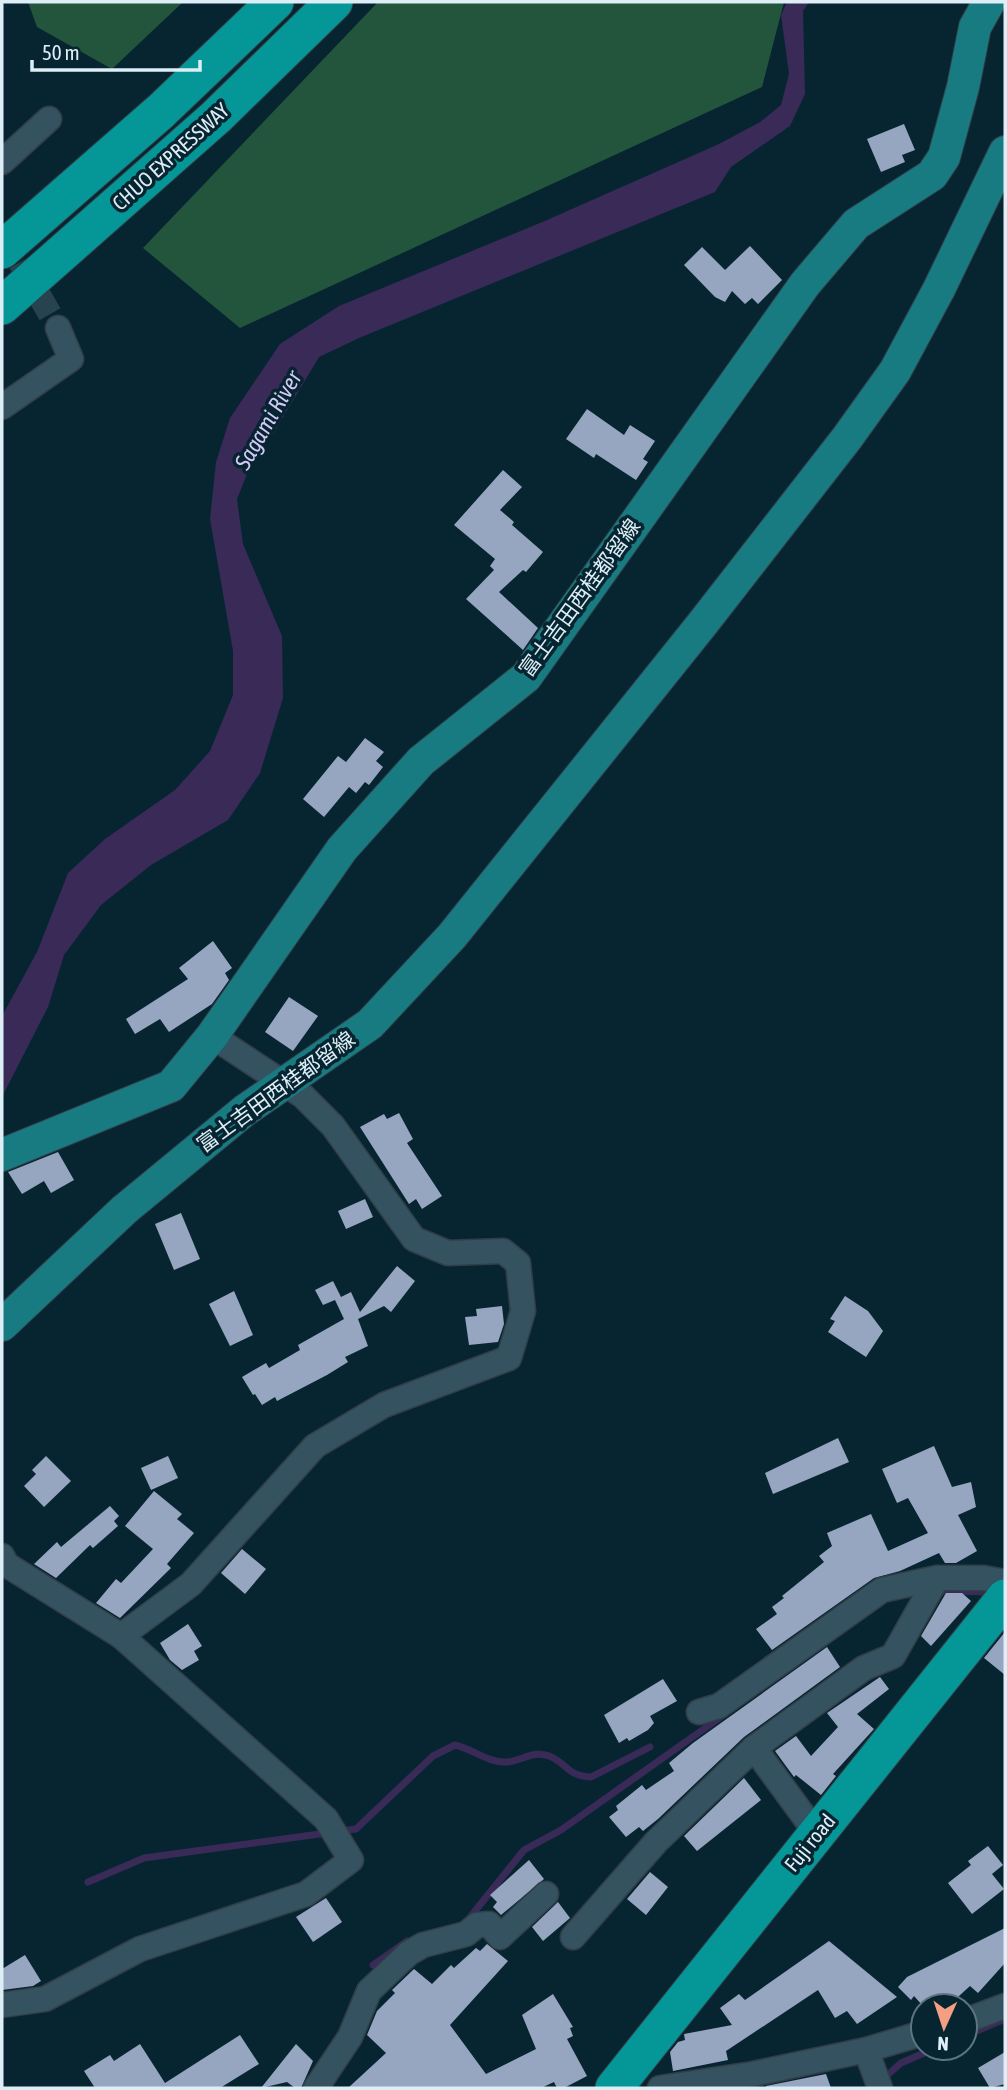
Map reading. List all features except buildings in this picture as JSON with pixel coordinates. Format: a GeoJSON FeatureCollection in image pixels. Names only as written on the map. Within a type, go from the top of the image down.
{"type":"FeatureCollection","features":[{"type":"Feature","properties":{"kind":"highway","name":"CHUO EXPRESSWAY"},"geometry":{"type":"LineString","coordinates":[[2,250],[160,111],[275,2]]}},
{"type":"Feature","properties":{"kind":"highway","name":"CHUO EXPRESSWAY"},"geometry":{"type":"LineString","coordinates":[[2,306],[216,117],[334,2]]}},
{"type":"Feature","properties":{"kind":"highway","name":"Fuji road"},"geometry":{"type":"LineString","coordinates":[[614,2088],[1005,1598]]}},
{"type":"Feature","properties":{"kind":"main road","name":"富士吉田西桂都留線"},"geometry":{"type":"LineString","coordinates":[[2,1155],[172,1086],[212,1036],[342,849],[421,761],[526,677],[805,285],[856,224],[932,175],[944,157],[964,87],[975,27],[989,2]]}},
{"type":"Feature","properties":{"kind":"main road","name":"富士吉田西桂都留線"},"geometry":{"type":"LineString","coordinates":[[2,1325],[124,1210],[244,1111],[370,1024],[452,936],[712,612],[879,394],[895,371],[939,289],[1005,152]]}},
{"type":"Feature","properties":{"kind":"street"},"geometry":{"type":"LineString","coordinates":[[2,162],[49,119]]}},
{"type":"Feature","properties":{"kind":"street"},"geometry":{"type":"LineString","coordinates":[[2,407],[72,359],[58,328]]}},
{"type":"Feature","properties":{"kind":"street"},"geometry":{"type":"LineString","coordinates":[[121,1636],[191,1584],[315,1446],[384,1405],[509,1358],[523,1311],[518,1263],[503,1251],[448,1253],[414,1238],[333,1126],[303,1096],[212,1036]]}},
{"type":"Feature","properties":{"kind":"street"},"geometry":{"type":"LineString","coordinates":[[2,1556],[7,1565],[121,1636],[326,1819],[351,1860],[306,1894],[140,1950],[45,1999],[2,2006]]}},
{"type":"Feature","properties":{"kind":"street"},"geometry":{"type":"LineString","coordinates":[[699,1712],[719,1706],[882,1590],[937,1578],[984,1578],[1005,1582]]}},
{"type":"Feature","properties":{"kind":"street"},"geometry":{"type":"LineString","coordinates":[[573,1937],[656,1842],[754,1748],[864,1668],[893,1656],[937,1578]]}},
{"type":"Feature","properties":{"kind":"street"},"geometry":{"type":"LineString","coordinates":[[754,1748],[817,1834]]}},
{"type":"Feature","properties":{"kind":"street"},"geometry":{"type":"LineString","coordinates":[[316,2088],[350,2038],[369,1991],[409,1954],[423,1945],[466,1934],[477,1925],[489,1924],[500,1937],[546,1894]]}},
{"type":"Feature","properties":{"kind":"street"},"geometry":{"type":"LineString","coordinates":[[979,2016],[1005,2006]]}},
{"type":"Feature","properties":{"kind":"street"},"geometry":{"type":"LineString","coordinates":[[660,2088],[868,2054],[909,2038]]}},
{"type":"Feature","properties":{"kind":"street"},"geometry":{"type":"LineString","coordinates":[[868,2054],[880,2088]]}},
{"type":"Feature","properties":{"kind":"green space"},"geometry":{"type":"Polygon","coordinates":[[[28,2],[183,2],[112,69],[37,27],[28,2]]]}},
{"type":"Feature","properties":{"kind":"green space"},"geometry":{"type":"Polygon","coordinates":[[[378,2],[784,2],[762,87],[240,328],[143,248],[378,2]]]}},
{"type":"Feature","properties":{"kind":"water","name":"Sagami River"},"geometry":{"type":"Polygon","coordinates":[[[787,2],[809,2],[803,11],[805,94],[790,126],[731,167],[715,192],[359,338],[319,357],[273,434],[255,454],[237,499],[243,544],[282,636],[283,698],[260,773],[228,820],[151,865],[101,905],[64,955],[48,1007],[2,1097],[2,1016],[37,952],[68,873],[105,839],[175,790],[210,751],[233,695],[233,651],[210,519],[216,462],[230,418],[280,344],[339,306],[547,220],[719,144],[760,122],[781,105],[789,74],[781,15],[787,2]]]}},
{"type":"Feature","properties":{"kind":"waterway"},"geometry":{"type":"LineString","coordinates":[[936,1591],[994,1592]]}},
{"type":"Feature","properties":{"kind":"waterway"},"geometry":{"type":"LineString","coordinates":[[467,1921],[524,1850],[561,1830],[725,1714]]}},
{"type":"Feature","properties":{"kind":"waterway"},"geometry":{"type":"LineString","coordinates":[[88,1882],[144,1858],[356,1829],[433,1756],[455,1745],[500,1762],[543,1754],[572,1772],[591,1777],[650,1747]]}},
{"type":"Feature","properties":{"kind":"waterway"},"geometry":{"type":"LineString","coordinates":[[373,1965],[407,1941]]}},
{"type":"Feature","properties":{"kind":"waterway"},"geometry":{"type":"LineString","coordinates":[[979,2030],[1005,2019]]}},
{"type":"Feature","properties":{"kind":"waterway"},"geometry":{"type":"LineString","coordinates":[[883,2079],[909,2060]]}},
{"type":"Feature","properties":{"kind":"tunnel"},"geometry":{"type":"LineString","coordinates":[[2,231],[58,328]]}}]}
